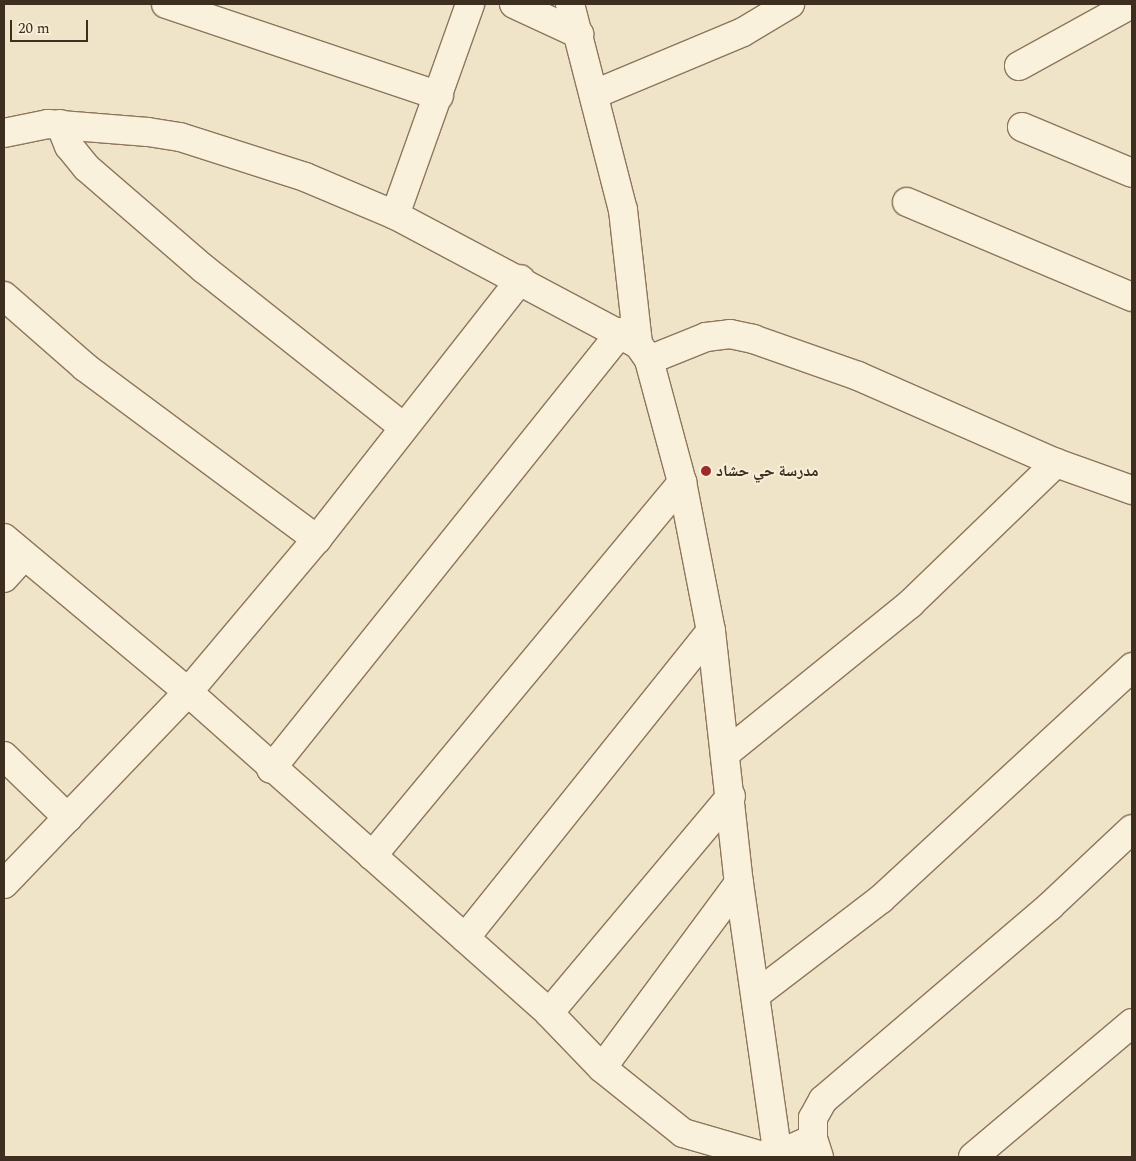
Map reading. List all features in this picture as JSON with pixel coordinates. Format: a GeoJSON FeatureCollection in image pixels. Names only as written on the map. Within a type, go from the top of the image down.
{"type":"FeatureCollection","features":[{"type":"Feature","properties":{"kind":"street"},"geometry":{"type":"LineString","coordinates":[[166,4],[440,96]]}},
{"type":"Feature","properties":{"kind":"street"},"geometry":{"type":"LineString","coordinates":[[395,215],[440,96],[470,4]]}},
{"type":"Feature","properties":{"kind":"street"},"geometry":{"type":"LineString","coordinates":[[514,4],[580,34]]}},
{"type":"Feature","properties":{"kind":"street"},"geometry":{"type":"LineString","coordinates":[[570,4],[580,34],[623,210],[636,345],[682,482],[711,631],[731,796],[739,883],[758,993],[777,1156]]}},
{"type":"Feature","properties":{"kind":"street"},"geometry":{"type":"LineString","coordinates":[[595,94],[743,32],[790,4]]}},
{"type":"Feature","properties":{"kind":"street"},"geometry":{"type":"LineString","coordinates":[[1019,66],[1101,11],[1132,4]]}},
{"type":"Feature","properties":{"kind":"street"},"geometry":{"type":"LineString","coordinates":[[4,121],[180,136],[305,177],[395,215],[521,279],[636,345],[730,334],[753,339],[858,376],[1056,463],[1132,490]]}},
{"type":"Feature","properties":{"kind":"street"},"geometry":{"type":"LineString","coordinates":[[4,133],[54,124]]}},
{"type":"Feature","properties":{"kind":"street"},"geometry":{"type":"LineString","coordinates":[[54,124],[87,168],[204,269],[403,427]]}},
{"type":"Feature","properties":{"kind":"street"},"geometry":{"type":"LineString","coordinates":[[1022,127],[1132,173]]}},
{"type":"Feature","properties":{"kind":"street"},"geometry":{"type":"LineString","coordinates":[[907,202],[1132,297]]}},
{"type":"Feature","properties":{"kind":"street"},"geometry":{"type":"LineString","coordinates":[[4,884],[188,692],[317,539],[521,279]]}},
{"type":"Feature","properties":{"kind":"street"},"geometry":{"type":"LineString","coordinates":[[4,296],[85,367],[317,539]]}},
{"type":"Feature","properties":{"kind":"street"},"geometry":{"type":"LineString","coordinates":[[271,768],[636,345]]}},
{"type":"Feature","properties":{"kind":"street"},"geometry":{"type":"LineString","coordinates":[[726,753],[910,604],[1056,463]]}},
{"type":"Feature","properties":{"kind":"street"},"geometry":{"type":"LineString","coordinates":[[372,856],[682,482]]}},
{"type":"Feature","properties":{"kind":"street"},"geometry":{"type":"LineString","coordinates":[[4,538],[188,692],[271,768],[466,938],[549,1013],[602,1068],[683,1133],[739,1152],[777,1156],[816,1148],[813,1118],[823,1100],[1050,906],[1132,829]]}},
{"type":"Feature","properties":{"kind":"street"},"geometry":{"type":"LineString","coordinates":[[4,578],[24,556]]}},
{"type":"Feature","properties":{"kind":"street"},"geometry":{"type":"LineString","coordinates":[[466,938],[711,631]]}},
{"type":"Feature","properties":{"kind":"street"},"geometry":{"type":"LineString","coordinates":[[758,993],[881,899],[1132,668]]}},
{"type":"Feature","properties":{"kind":"street"},"geometry":{"type":"LineString","coordinates":[[4,756],[68,818]]}},
{"type":"Feature","properties":{"kind":"street"},"geometry":{"type":"LineString","coordinates":[[549,1013],[731,796]]}},
{"type":"Feature","properties":{"kind":"street"},"geometry":{"type":"LineString","coordinates":[[602,1068],[739,883]]}},
{"type":"Feature","properties":{"kind":"street"},"geometry":{"type":"LineString","coordinates":[[973,1157],[1132,1023]]}},
{"type":"Feature","properties":{"kind":"place","name":"مدرسة حي حشاد"},"geometry":{"type":"Point","coordinates":[706,471]}}]}
